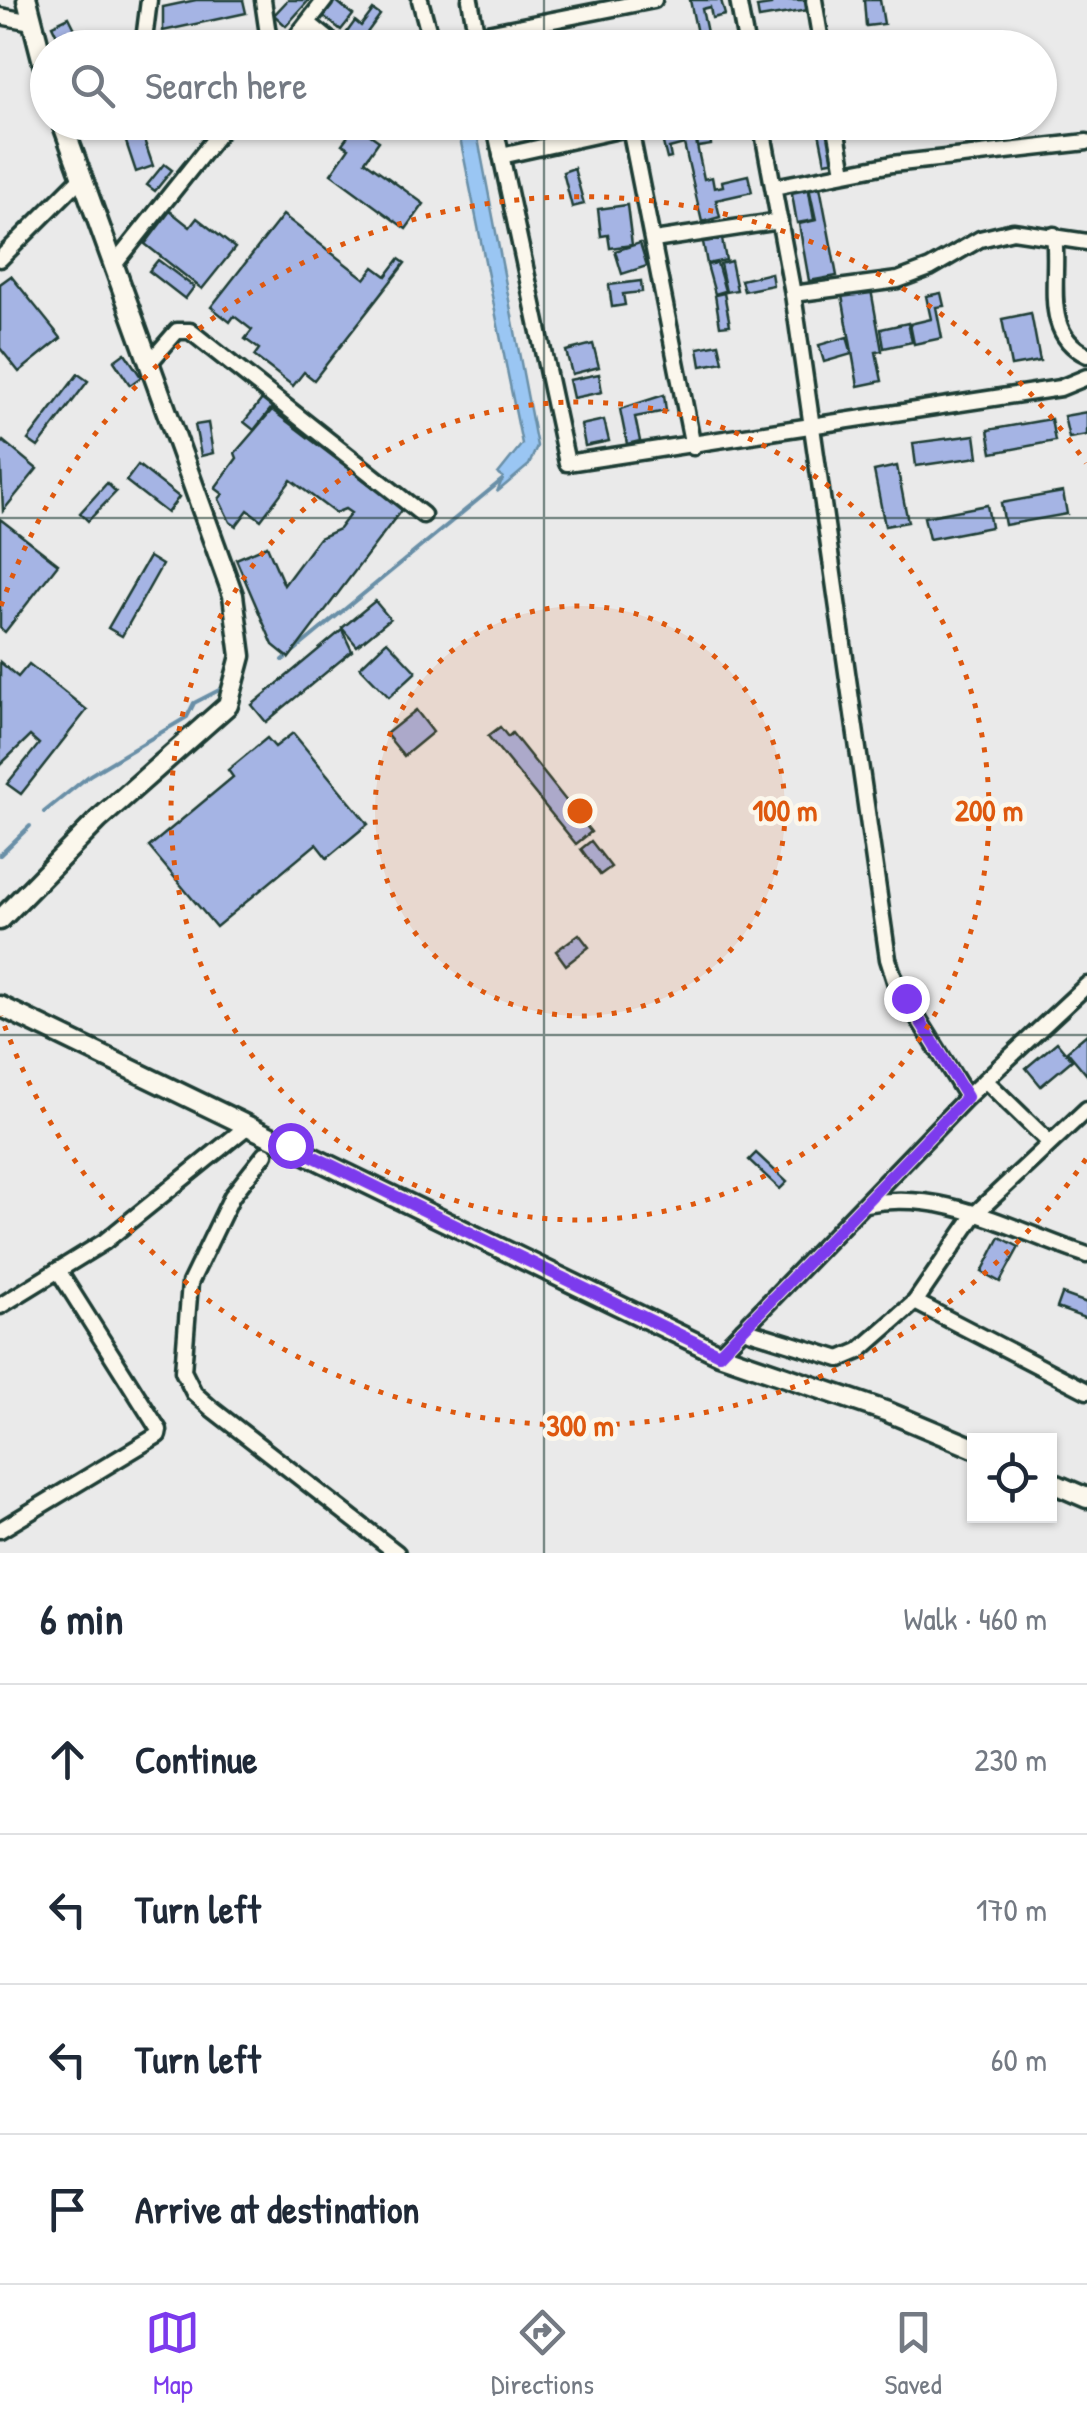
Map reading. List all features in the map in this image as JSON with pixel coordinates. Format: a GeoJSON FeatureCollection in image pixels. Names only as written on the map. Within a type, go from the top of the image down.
{"type":"FeatureCollection","features":[{"type":"Feature","properties":{"kind":"street"},"geometry":{"type":"LineString","coordinates":[[27,0],[34,30]]}},
{"type":"Feature","properties":{"kind":"street"},"geometry":{"type":"LineString","coordinates":[[145,30],[149,0]]}},
{"type":"Feature","properties":{"kind":"street"},"geometry":{"type":"LineString","coordinates":[[263,0],[267,30]]}},
{"type":"Feature","properties":{"kind":"street"},"geometry":{"type":"LineString","coordinates":[[302,30],[325,0]]}},
{"type":"Feature","properties":{"kind":"street"},"geometry":{"type":"LineString","coordinates":[[420,0],[428,30]]}},
{"type":"Feature","properties":{"kind":"street"},"geometry":{"type":"LineString","coordinates":[[470,0],[476,30]]}},
{"type":"Feature","properties":{"kind":"street"},"geometry":{"type":"LineString","coordinates":[[525,30],[654,0]]}},
{"type":"Feature","properties":{"kind":"street"},"geometry":{"type":"LineString","coordinates":[[738,0],[743,30]]}},
{"type":"Feature","properties":{"kind":"street"},"geometry":{"type":"LineString","coordinates":[[814,0],[819,30]]}},
{"type":"Feature","properties":{"kind":"street"},"geometry":{"type":"LineString","coordinates":[[0,16],[32,22]]}},
{"type":"Feature","properties":{"kind":"street"},"geometry":{"type":"LineString","coordinates":[[308,23],[317,30]]}},
{"type":"Feature","properties":{"kind":"street"},"geometry":{"type":"LineString","coordinates":[[0,920],[98,820],[212,722],[228,705],[239,674],[240,635],[233,596],[69,140]]}},
{"type":"Feature","properties":{"kind":"street"},"geometry":{"type":"LineString","coordinates":[[114,264],[214,140]]}},
{"type":"Feature","properties":{"kind":"street"},"geometry":{"type":"LineString","coordinates":[[498,140],[563,459],[572,465],[811,424],[1060,388],[1087,378]]}},
{"type":"Feature","properties":{"kind":"street"},"geometry":{"type":"LineString","coordinates":[[501,156],[575,140]]}},
{"type":"Feature","properties":{"kind":"street"},"geometry":{"type":"LineString","coordinates":[[633,140],[693,447]]}},
{"type":"Feature","properties":{"kind":"street"},"geometry":{"type":"LineString","coordinates":[[765,140],[793,294],[888,959],[895,981],[967,1097]]}},
{"type":"Feature","properties":{"kind":"street"},"geometry":{"type":"LineString","coordinates":[[839,140],[844,172]]}},
{"type":"Feature","properties":{"kind":"street"},"geometry":{"type":"LineString","coordinates":[[774,186],[844,172],[1087,142]]}},
{"type":"Feature","properties":{"kind":"street"},"geometry":{"type":"LineString","coordinates":[[0,259],[82,177]]}},
{"type":"Feature","properties":{"kind":"street"},"geometry":{"type":"LineString","coordinates":[[654,240],[780,221]]}},
{"type":"Feature","properties":{"kind":"street"},"geometry":{"type":"LineString","coordinates":[[793,294],[898,280],[930,268],[980,239],[1013,231],[1087,242]]}},
{"type":"Feature","properties":{"kind":"street"},"geometry":{"type":"LineString","coordinates":[[1054,235],[1058,330],[1071,348],[1087,355]]}},
{"type":"Feature","properties":{"kind":"street"},"geometry":{"type":"LineString","coordinates":[[150,362],[176,330],[190,331],[423,516]]}},
{"type":"Feature","properties":{"kind":"street"},"geometry":{"type":"LineString","coordinates":[[719,1354],[967,1097],[1087,986]]}},
{"type":"Feature","properties":{"kind":"street"},"geometry":{"type":"LineString","coordinates":[[0,1006],[719,1354],[888,1412],[967,1445]]}},
{"type":"Feature","properties":{"kind":"street"},"geometry":{"type":"LineString","coordinates":[[985,1080],[1050,1143]]}},
{"type":"Feature","properties":{"kind":"street"},"geometry":{"type":"LineString","coordinates":[[742,1329],[840,1359],[866,1346],[916,1302],[976,1213],[1087,1109]]}},
{"type":"Feature","properties":{"kind":"street"},"geometry":{"type":"LineString","coordinates":[[0,1306],[104,1242],[249,1125]]}},
{"type":"Feature","properties":{"kind":"street"},"geometry":{"type":"LineString","coordinates":[[1069,1125],[1087,1130]]}},
{"type":"Feature","properties":{"kind":"street"},"geometry":{"type":"LineString","coordinates":[[265,1154],[232,1196],[190,1284],[183,1371],[194,1393],[212,1409],[397,1553]]}},
{"type":"Feature","properties":{"kind":"street"},"geometry":{"type":"LineString","coordinates":[[864,1204],[924,1199],[976,1213],[1087,1255]]}},
{"type":"Feature","properties":{"kind":"street"},"geometry":{"type":"LineString","coordinates":[[0,1530],[158,1435],[159,1430],[58,1270]]}},
{"type":"Feature","properties":{"kind":"street"},"geometry":{"type":"LineString","coordinates":[[916,1302],[1087,1392]]}},
{"type":"Feature","properties":{"kind":"street"},"geometry":{"type":"LineString","coordinates":[[1057,1485],[1087,1498]]}},
{"type":"Feature","properties":{"kind":"water"},"geometry":{"type":"Polygon","coordinates":[[[460,140],[478,140],[537,446],[529,465],[497,492],[503,477],[498,474],[522,444],[460,140]]]}},
{"type":"Feature","properties":{"kind":"building"},"geometry":{"type":"Polygon","coordinates":[[[196,0],[243,0],[246,13],[163,30],[163,7],[196,0]]]}},
{"type":"Feature","properties":{"kind":"building"},"geometry":{"type":"Polygon","coordinates":[[[288,0],[309,0],[286,26],[274,15],[288,0]]]}},
{"type":"Feature","properties":{"kind":"building"},"geometry":{"type":"Polygon","coordinates":[[[335,0],[353,15],[341,30],[322,15],[335,0]]]}},
{"type":"Feature","properties":{"kind":"building"},"geometry":{"type":"Polygon","coordinates":[[[690,0],[721,0],[725,15],[712,18],[710,7],[702,9],[706,30],[696,30],[690,0]]]}},
{"type":"Feature","properties":{"kind":"building"},"geometry":{"type":"Polygon","coordinates":[[[770,0],[807,0],[808,10],[759,18],[757,7],[771,5],[770,0]]]}},
{"type":"Feature","properties":{"kind":"building"},"geometry":{"type":"Polygon","coordinates":[[[864,0],[880,0],[884,24],[866,26],[864,0]]]}},
{"type":"Feature","properties":{"kind":"building"},"geometry":{"type":"Polygon","coordinates":[[[373,10],[380,15],[369,30],[349,30],[355,21],[361,26],[373,10]]]}},
{"type":"Feature","properties":{"kind":"building"},"geometry":{"type":"Polygon","coordinates":[[[69,17],[76,30],[54,30],[52,25],[69,17]]]}},
{"type":"Feature","properties":{"kind":"building"},"geometry":{"type":"Polygon","coordinates":[[[125,140],[144,140],[153,166],[136,172],[125,140]]]}},
{"type":"Feature","properties":{"kind":"building"},"geometry":{"type":"Polygon","coordinates":[[[345,140],[379,141],[365,161],[424,204],[406,229],[331,174],[349,148],[342,144],[345,140]]]}},
{"type":"Feature","properties":{"kind":"building"},"geometry":{"type":"Polygon","coordinates":[[[662,140],[696,140],[704,179],[712,177],[714,188],[723,186],[722,181],[748,175],[752,192],[716,200],[720,217],[702,222],[684,144],[669,148],[671,158],[667,159],[662,140]]]}},
{"type":"Feature","properties":{"kind":"building"},"geometry":{"type":"Polygon","coordinates":[[[697,140],[711,140],[711,145],[698,147],[697,140]]]}},
{"type":"Feature","properties":{"kind":"building"},"geometry":{"type":"Polygon","coordinates":[[[821,140],[833,140],[837,160],[825,162],[821,140]]]}},
{"type":"Feature","properties":{"kind":"building"},"geometry":{"type":"Polygon","coordinates":[[[164,164],[172,170],[155,191],[147,185],[164,164]]]}},
{"type":"Feature","properties":{"kind":"building"},"geometry":{"type":"Polygon","coordinates":[[[574,168],[584,204],[572,207],[563,172],[574,168]]]}},
{"type":"Feature","properties":{"kind":"building"},"geometry":{"type":"Polygon","coordinates":[[[818,176],[837,276],[809,281],[799,224],[816,220],[807,178],[818,176]]]}},
{"type":"Feature","properties":{"kind":"building"},"geometry":{"type":"Polygon","coordinates":[[[807,180],[814,220],[797,223],[790,183],[807,180]]]}},
{"type":"Feature","properties":{"kind":"building"},"geometry":{"type":"Polygon","coordinates":[[[627,205],[632,245],[610,248],[608,235],[601,236],[598,209],[627,205]]]}},
{"type":"Feature","properties":{"kind":"building"},"geometry":{"type":"Polygon","coordinates":[[[170,211],[190,227],[197,218],[235,248],[202,289],[145,244],[170,211]]]}},
{"type":"Feature","properties":{"kind":"building"},"geometry":{"type":"Polygon","coordinates":[[[283,215],[365,279],[374,267],[386,276],[399,259],[405,263],[314,380],[304,372],[293,386],[254,356],[259,349],[245,339],[252,330],[234,316],[230,322],[211,307],[283,215]]]}},
{"type":"Feature","properties":{"kind":"building"},"geometry":{"type":"Polygon","coordinates":[[[722,239],[726,260],[707,264],[703,242],[722,239]]]}},
{"type":"Feature","properties":{"kind":"building"},"geometry":{"type":"Polygon","coordinates":[[[640,243],[647,266],[622,274],[615,251],[640,243]]]}},
{"type":"Feature","properties":{"kind":"building"},"geometry":{"type":"Polygon","coordinates":[[[158,260],[194,287],[185,299],[149,271],[158,260]]]}},
{"type":"Feature","properties":{"kind":"building"},"geometry":{"type":"Polygon","coordinates":[[[731,261],[737,290],[726,292],[720,264],[731,261]]]}},
{"type":"Feature","properties":{"kind":"building"},"geometry":{"type":"Polygon","coordinates":[[[717,263],[725,291],[715,294],[707,265],[717,263]]]}},
{"type":"Feature","properties":{"kind":"building"},"geometry":{"type":"Polygon","coordinates":[[[771,273],[773,285],[744,291],[741,280],[771,273]]]}},
{"type":"Feature","properties":{"kind":"building"},"geometry":{"type":"Polygon","coordinates":[[[11,276],[61,338],[19,372],[0,348],[0,284],[11,276]]]}},
{"type":"Feature","properties":{"kind":"building"},"geometry":{"type":"Polygon","coordinates":[[[641,281],[642,292],[623,294],[625,305],[612,307],[609,285],[641,281]]]}},
{"type":"Feature","properties":{"kind":"building"},"geometry":{"type":"Polygon","coordinates":[[[870,284],[882,351],[876,352],[882,381],[858,386],[841,290],[870,284]]]}},
{"type":"Feature","properties":{"kind":"building"},"geometry":{"type":"Polygon","coordinates":[[[724,293],[730,325],[720,326],[715,295],[724,293]]]}},
{"type":"Feature","properties":{"kind":"building"},"geometry":{"type":"Polygon","coordinates":[[[941,293],[944,306],[936,307],[942,338],[914,344],[910,324],[931,319],[926,296],[941,293]]]}},
{"type":"Feature","properties":{"kind":"building"},"geometry":{"type":"Polygon","coordinates":[[[1031,313],[1040,361],[1011,366],[1002,319],[1031,313]]]}},
{"type":"Feature","properties":{"kind":"building"},"geometry":{"type":"Polygon","coordinates":[[[908,323],[912,342],[884,348],[881,329],[908,323]]]}},
{"type":"Feature","properties":{"kind":"building"},"geometry":{"type":"Polygon","coordinates":[[[847,337],[852,354],[824,362],[819,345],[847,337]]]}},
{"type":"Feature","properties":{"kind":"building"},"geometry":{"type":"Polygon","coordinates":[[[593,344],[599,367],[572,374],[566,351],[593,344]]]}},
{"type":"Feature","properties":{"kind":"building"},"geometry":{"type":"Polygon","coordinates":[[[719,344],[723,362],[701,366],[698,348],[719,344]]]}},
{"type":"Feature","properties":{"kind":"building"},"geometry":{"type":"Polygon","coordinates":[[[125,353],[141,377],[130,385],[114,361],[125,353]]]}},
{"type":"Feature","properties":{"kind":"building"},"geometry":{"type":"Polygon","coordinates":[[[78,374],[88,381],[38,447],[28,440],[78,374]]]}},
{"type":"Feature","properties":{"kind":"building"},"geometry":{"type":"Polygon","coordinates":[[[599,374],[602,392],[573,398],[569,380],[599,374]]]}},
{"type":"Feature","properties":{"kind":"building"},"geometry":{"type":"Polygon","coordinates":[[[664,395],[666,411],[635,417],[640,441],[627,444],[620,409],[664,395]]]}},
{"type":"Feature","properties":{"kind":"building"},"geometry":{"type":"Polygon","coordinates":[[[263,398],[273,406],[254,430],[244,422],[263,398]]]}},
{"type":"Feature","properties":{"kind":"building"},"geometry":{"type":"Polygon","coordinates":[[[272,410],[402,509],[289,658],[273,645],[236,559],[267,546],[284,585],[319,538],[339,529],[351,513],[345,509],[335,513],[291,480],[261,520],[248,510],[236,526],[230,522],[219,499],[223,494],[215,488],[237,458],[235,453],[272,410]]]}},
{"type":"Feature","properties":{"kind":"building"},"geometry":{"type":"Polygon","coordinates":[[[1087,412],[1087,435],[1069,438],[1064,416],[1087,412]]]}},
{"type":"Feature","properties":{"kind":"building"},"geometry":{"type":"Polygon","coordinates":[[[1051,419],[1055,441],[992,453],[988,430],[1051,419]]]}},
{"type":"Feature","properties":{"kind":"building"},"geometry":{"type":"Polygon","coordinates":[[[604,420],[609,441],[585,446],[581,425],[604,420]]]}},
{"type":"Feature","properties":{"kind":"building"},"geometry":{"type":"Polygon","coordinates":[[[208,423],[213,453],[201,456],[195,425],[208,423]]]}},
{"type":"Feature","properties":{"kind":"building"},"geometry":{"type":"Polygon","coordinates":[[[975,435],[978,457],[916,466],[913,443],[975,435]]]}},
{"type":"Feature","properties":{"kind":"building"},"geometry":{"type":"Polygon","coordinates":[[[3,441],[37,469],[3,511],[0,445],[3,441]]]}},
{"type":"Feature","properties":{"kind":"building"},"geometry":{"type":"Polygon","coordinates":[[[138,465],[179,497],[167,513],[126,481],[138,465]]]}},
{"type":"Feature","properties":{"kind":"building"},"geometry":{"type":"Polygon","coordinates":[[[897,466],[908,522],[885,526],[874,471],[897,466]]]}},
{"type":"Feature","properties":{"kind":"building"},"geometry":{"type":"Polygon","coordinates":[[[107,483],[116,492],[88,521],[80,513],[107,483]]]}},
{"type":"Feature","properties":{"kind":"building"},"geometry":{"type":"Polygon","coordinates":[[[1063,492],[1067,514],[1005,525],[1001,503],[1063,492]]]}},
{"type":"Feature","properties":{"kind":"building"},"geometry":{"type":"Polygon","coordinates":[[[987,505],[991,527],[929,539],[924,517],[987,505]]]}},
{"type":"Feature","properties":{"kind":"building"},"geometry":{"type":"Polygon","coordinates":[[[0,519],[58,564],[5,632],[0,628],[0,519]]]}},
{"type":"Feature","properties":{"kind":"building"},"geometry":{"type":"Polygon","coordinates":[[[149,557],[162,565],[122,636],[108,628],[149,557]]]}},
{"type":"Feature","properties":{"kind":"building"},"geometry":{"type":"Polygon","coordinates":[[[375,601],[390,619],[357,646],[342,628],[375,601]]]}},
{"type":"Feature","properties":{"kind":"building"},"geometry":{"type":"Polygon","coordinates":[[[342,630],[352,651],[266,722],[252,705],[342,630]]]}},
{"type":"Feature","properties":{"kind":"building"},"geometry":{"type":"Polygon","coordinates":[[[387,641],[416,672],[389,697],[360,667],[387,641]]]}},
{"type":"Feature","properties":{"kind":"building"},"geometry":{"type":"Polygon","coordinates":[[[0,662],[18,677],[29,664],[87,710],[21,794],[7,784],[39,744],[30,736],[0,765],[0,662]]]}},
{"type":"Feature","properties":{"kind":"building"},"geometry":{"type":"Polygon","coordinates":[[[416,710],[433,732],[404,756],[386,734],[416,710]]]}},
{"type":"Feature","properties":{"kind":"building"},"geometry":{"type":"Polygon","coordinates":[[[500,727],[508,737],[512,733],[591,832],[576,844],[488,736],[500,727]]]}},
{"type":"Feature","properties":{"kind":"building"},"geometry":{"type":"Polygon","coordinates":[[[293,733],[368,824],[327,858],[316,844],[216,927],[149,847],[233,777],[228,770],[267,738],[275,747],[293,733]]]}},
{"type":"Feature","properties":{"kind":"building"},"geometry":{"type":"Polygon","coordinates":[[[591,841],[611,867],[600,875],[581,849],[591,841]]]}},
{"type":"Feature","properties":{"kind":"building"},"geometry":{"type":"Polygon","coordinates":[[[579,934],[589,947],[566,965],[556,951],[579,934]]]}},
{"type":"Feature","properties":{"kind":"building"},"geometry":{"type":"Polygon","coordinates":[[[1087,1034],[1087,1075],[1067,1051],[1087,1034]]]}},
{"type":"Feature","properties":{"kind":"building"},"geometry":{"type":"Polygon","coordinates":[[[1057,1042],[1072,1060],[1041,1086],[1026,1068],[1057,1042]]]}},
{"type":"Feature","properties":{"kind":"building"},"geometry":{"type":"Polygon","coordinates":[[[756,1153],[787,1182],[780,1189],[749,1160],[756,1153]]]}},
{"type":"Feature","properties":{"kind":"building"},"geometry":{"type":"Polygon","coordinates":[[[1000,1237],[1019,1247],[1000,1282],[982,1272],[1000,1237]]]}},
{"type":"Feature","properties":{"kind":"building"},"geometry":{"type":"Polygon","coordinates":[[[1062,1294],[1087,1303],[1087,1319],[1057,1308],[1062,1294]]]}},
{"type":"Feature","properties":{"kind":"waterway"},"geometry":{"type":"LineString","coordinates":[[283,660],[502,480]]}},
{"type":"Feature","properties":{"kind":"waterway"},"geometry":{"type":"LineString","coordinates":[[44,812],[90,775],[187,717],[194,703],[225,687]]}},
{"type":"Feature","properties":{"kind":"waterway"},"geometry":{"type":"LineString","coordinates":[[0,855],[30,826]]}},
{"type":"Feature","properties":{"kind":"route"},"geometry":{"type":"LineString","coordinates":[[290,1145],[719,1354],[967,1097],[906,998]]}}]}
